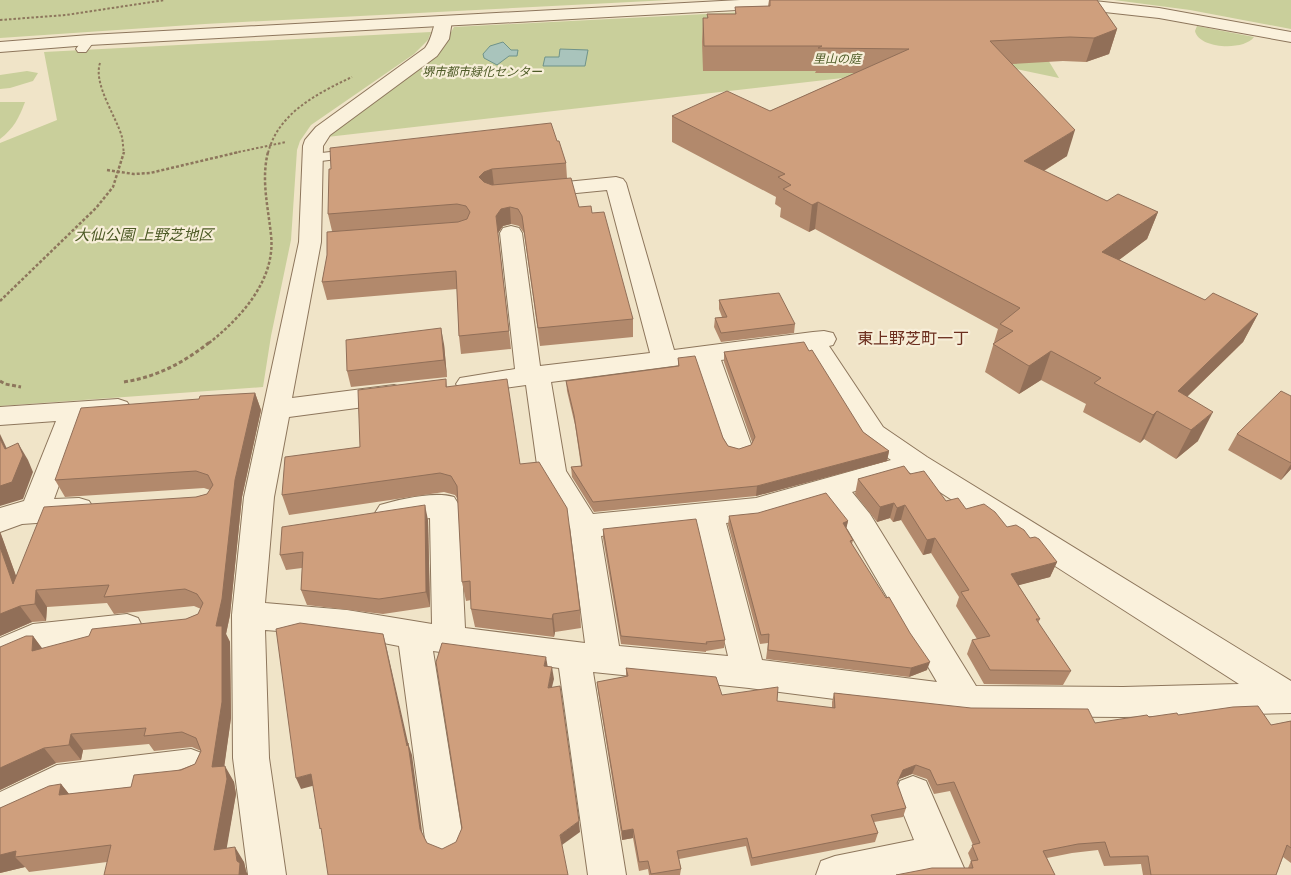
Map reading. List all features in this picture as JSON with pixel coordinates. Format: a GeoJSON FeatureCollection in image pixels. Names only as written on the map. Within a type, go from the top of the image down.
{"type":"FeatureCollection","features":[{"type":"Feature","properties":{"kind":"street"},"geometry":{"type":"LineString","coordinates":[[0,46],[85,44],[444,21],[830,0]]}},
{"type":"Feature","properties":{"kind":"street"},"geometry":{"type":"LineString","coordinates":[[1041,0],[1159,13],[1291,37]]}},
{"type":"Feature","properties":{"kind":"street"},"geometry":{"type":"LineString","coordinates":[[267,875],[251,758],[248,615],[259,497],[277,409],[320,241],[314,149],[322,131],[431,52],[440,39],[444,21]]}},
{"type":"Feature","properties":{"kind":"street"},"geometry":{"type":"LineString","coordinates":[[513,193],[616,183],[664,359]]}},
{"type":"Feature","properties":{"kind":"street"},"geometry":{"type":"LineString","coordinates":[[511,233],[533,376],[552,472],[585,526],[589,657],[607,875]]}},
{"type":"Feature","properties":{"kind":"street"},"geometry":{"type":"LineString","coordinates":[[442,388],[818,340],[874,434],[917,464],[1032,534],[1290,698]]}},
{"type":"Feature","properties":{"kind":"street"},"geometry":{"type":"LineString","coordinates":[[706,355],[738,447]]}},
{"type":"Feature","properties":{"kind":"street"},"geometry":{"type":"LineString","coordinates":[[277,409],[412,392]]}},
{"type":"Feature","properties":{"kind":"street"},"geometry":{"type":"LineString","coordinates":[[0,416],[140,407]]}},
{"type":"Feature","properties":{"kind":"street"},"geometry":{"type":"LineString","coordinates":[[35,512],[73,411]]}},
{"type":"Feature","properties":{"kind":"street"},"geometry":{"type":"LineString","coordinates":[[585,526],[756,509],[917,464]]}},
{"type":"Feature","properties":{"kind":"street"},"geometry":{"type":"LineString","coordinates":[[832,488],[859,522],[967,701]]}},
{"type":"Feature","properties":{"kind":"street"},"geometry":{"type":"LineString","coordinates":[[365,516],[444,505],[449,639]]}},
{"type":"Feature","properties":{"kind":"street"},"geometry":{"type":"LineString","coordinates":[[0,521],[18,514],[105,508]]}},
{"type":"Feature","properties":{"kind":"street"},"geometry":{"type":"LineString","coordinates":[[709,514],[750,673]]}},
{"type":"Feature","properties":{"kind":"street"},"geometry":{"type":"LineString","coordinates":[[257,533],[286,528]]}},
{"type":"Feature","properties":{"kind":"street"},"geometry":{"type":"LineString","coordinates":[[248,615],[348,623],[414,635],[589,657],[750,673],[967,701],[1123,702],[1290,698]]}},
{"type":"Feature","properties":{"kind":"street"},"geometry":{"type":"LineString","coordinates":[[0,653],[33,638],[156,625]]}},
{"type":"Feature","properties":{"kind":"street"},"geometry":{"type":"LineString","coordinates":[[414,635],[444,839]]}},
{"type":"Feature","properties":{"kind":"street"},"geometry":{"type":"LineString","coordinates":[[0,811],[58,782],[191,766]]}},
{"type":"Feature","properties":{"kind":"street"},"geometry":{"type":"LineString","coordinates":[[835,875],[944,865],[913,793]]}},
{"type":"Feature","properties":{"kind":"lane"},"geometry":{"type":"LineString","coordinates":[[314,149],[372,151]]}},
{"type":"Feature","properties":{"kind":"path"},"geometry":{"type":"LineString","coordinates":[[0,20],[66,15],[166,0]]}},
{"type":"Feature","properties":{"kind":"path"},"geometry":{"type":"LineString","coordinates":[[0,301],[96,208],[113,187],[124,154],[122,138],[99,80],[98,69],[100,61]]}},
{"type":"Feature","properties":{"kind":"path"},"geometry":{"type":"LineString","coordinates":[[116,383],[134,380],[169,368],[208,344],[226,329],[249,303],[267,272],[272,251],[264,185],[264,168],[270,144],[279,125],[293,111],[312,97],[353,77]]}},
{"type":"Feature","properties":{"kind":"path"},"geometry":{"type":"LineString","coordinates":[[107,170],[150,174],[270,144],[314,149]]}},
{"type":"Feature","properties":{"kind":"path"},"geometry":{"type":"LineString","coordinates":[[0,381],[23,387]]}},
{"type":"Feature","properties":{"kind":"green space"},"geometry":{"type":"Polygon","coordinates":[[[0,0],[670,0],[205,24],[0,38],[0,0]]]}},
{"type":"Feature","properties":{"kind":"green space"},"geometry":{"type":"Polygon","coordinates":[[[1114,0],[1291,0],[1291,29],[1190,10],[1114,0]]]}},
{"type":"Feature","properties":{"kind":"green space","name":"堺市都市緑化センター"},"geometry":{"type":"Polygon","coordinates":[[[918,3],[1039,45],[1059,78],[982,62],[327,137],[440,51],[454,27],[918,3]]]}},
{"type":"Feature","properties":{"kind":"green space"},"geometry":{"type":"Polygon","coordinates":[[[1197,26],[1254,37],[1249,42],[1222,46],[1204,42],[1195,31],[1197,26]]]}},
{"type":"Feature","properties":{"kind":"green space","name":"大仙公園 上野芝地区"},"geometry":{"type":"Polygon","coordinates":[[[431,32],[428,40],[414,54],[311,125],[300,141],[297,150],[291,240],[271,336],[263,387],[0,406],[0,143],[57,120],[44,52],[431,32]]]}},
{"type":"Feature","properties":{"kind":"green space"},"geometry":{"type":"Polygon","coordinates":[[[27,71],[38,73],[33,81],[0,89],[0,75],[27,71]]]}},
{"type":"Feature","properties":{"kind":"green space"},"geometry":{"type":"Polygon","coordinates":[[[0,102],[25,102],[21,113],[9,131],[0,139],[0,102]]]}},
{"type":"Feature","properties":{"kind":"water"},"geometry":{"type":"Polygon","coordinates":[[[503,42],[511,50],[518,50],[517,56],[509,56],[497,65],[484,58],[483,54],[490,46],[503,42]]]}},
{"type":"Feature","properties":{"kind":"water"},"geometry":{"type":"Polygon","coordinates":[[[560,49],[588,50],[585,66],[543,66],[545,57],[559,57],[560,49]]]}},
{"type":"Feature","properties":{"kind":"building"},"geometry":{"type":"Polygon","coordinates":[[[770,0],[1097,0],[1117,29],[1094,38],[1070,37],[990,41],[1075,130],[1024,161],[1107,201],[1118,194],[1158,212],[1102,252],[1205,300],[1213,293],[1258,314],[1178,391],[1213,412],[1191,430],[1157,411],[1153,415],[1094,383],[1101,378],[1051,351],[1029,366],[993,344],[1013,331],[1000,324],[1020,308],[818,202],[812,205],[783,189],[791,185],[778,177],[785,174],[672,116],[727,91],[770,111],[909,49],[818,48],[822,46],[704,46],[703,18],[708,18],[707,14],[736,14],[735,7],[770,6],[770,0]]]}},
{"type":"Feature","properties":{"kind":"building"},"geometry":{"type":"Polygon","coordinates":[[[551,123],[566,163],[492,169],[484,172],[479,177],[484,182],[492,185],[571,178],[579,207],[591,206],[592,213],[604,212],[633,319],[538,328],[522,216],[518,209],[510,207],[501,209],[496,216],[509,331],[459,336],[456,271],[322,282],[327,255],[327,232],[458,222],[467,219],[470,212],[466,206],[457,204],[328,214],[329,169],[331,169],[330,148],[551,123]]]}},
{"type":"Feature","properties":{"kind":"building"},"geometry":{"type":"Polygon","coordinates":[[[779,293],[795,324],[721,333],[715,318],[727,317],[719,300],[779,293]]]}},
{"type":"Feature","properties":{"kind":"building"},"geometry":{"type":"Polygon","coordinates":[[[441,328],[444,360],[347,371],[346,340],[441,328]]]}},
{"type":"Feature","properties":{"kind":"building"},"geometry":{"type":"Polygon","coordinates":[[[804,342],[809,351],[812,350],[863,432],[889,451],[757,486],[593,502],[571,467],[582,466],[574,415],[566,381],[679,366],[678,358],[695,356],[723,438],[728,446],[739,449],[751,445],[755,437],[724,352],[804,342]]]}},
{"type":"Feature","properties":{"kind":"building"},"geometry":{"type":"Polygon","coordinates":[[[446,379],[446,387],[507,379],[520,464],[539,462],[567,508],[580,610],[553,614],[552,619],[471,609],[470,581],[462,582],[457,486],[451,476],[440,473],[282,495],[285,457],[360,447],[358,390],[446,379]]]}},
{"type":"Feature","properties":{"kind":"building"},"geometry":{"type":"Polygon","coordinates":[[[1281,391],[1291,396],[1291,463],[1237,434],[1281,391]]]}},
{"type":"Feature","properties":{"kind":"building"},"geometry":{"type":"Polygon","coordinates":[[[255,393],[235,480],[222,599],[216,626],[222,626],[222,702],[212,767],[225,766],[227,779],[214,850],[235,847],[237,861],[240,863],[239,875],[104,875],[111,845],[15,857],[16,851],[0,855],[0,808],[49,786],[61,784],[59,795],[131,787],[134,775],[181,770],[195,764],[201,751],[196,738],[182,732],[144,736],[146,728],[71,734],[69,745],[44,748],[0,768],[0,647],[26,636],[33,636],[32,651],[89,636],[92,629],[186,619],[198,614],[203,603],[197,594],[185,589],[104,597],[109,585],[36,590],[35,604],[20,606],[0,614],[0,547],[13,584],[44,507],[196,497],[207,494],[213,485],[208,475],[196,471],[55,480],[81,408],[199,399],[200,396],[255,393]]]}},
{"type":"Feature","properties":{"kind":"building"},"geometry":{"type":"Polygon","coordinates":[[[0,439],[5,449],[18,443],[23,455],[12,482],[0,486],[0,439]]]}},
{"type":"Feature","properties":{"kind":"building"},"geometry":{"type":"Polygon","coordinates":[[[904,466],[910,474],[924,471],[946,501],[958,498],[966,509],[984,504],[995,512],[1007,527],[1016,525],[1024,530],[1030,538],[1035,537],[1039,539],[1057,562],[1011,574],[1040,619],[1036,619],[1071,671],[990,670],[972,640],[990,636],[961,592],[969,590],[935,538],[927,540],[905,505],[897,508],[894,503],[880,507],[858,479],[904,466]]]}},
{"type":"Feature","properties":{"kind":"building"},"geometry":{"type":"Polygon","coordinates":[[[826,493],[848,521],[843,523],[853,540],[850,541],[886,598],[889,597],[930,662],[911,668],[768,650],[769,634],[761,635],[729,516],[758,513],[826,493]]]}},
{"type":"Feature","properties":{"kind":"building"},"geometry":{"type":"Polygon","coordinates":[[[425,505],[426,592],[379,599],[301,590],[303,552],[280,555],[282,527],[425,505]]]}},
{"type":"Feature","properties":{"kind":"building"},"geometry":{"type":"Polygon","coordinates":[[[696,519],[725,640],[706,642],[707,644],[621,636],[603,529],[696,519]]]}},
{"type":"Feature","properties":{"kind":"building"},"geometry":{"type":"Polygon","coordinates":[[[300,623],[383,634],[407,746],[408,743],[420,829],[427,843],[442,849],[456,842],[462,828],[436,662],[442,643],[546,657],[544,666],[552,667],[548,688],[560,686],[579,821],[560,835],[568,875],[328,875],[311,774],[296,778],[276,629],[300,623]]]}},
{"type":"Feature","properties":{"kind":"building"},"geometry":{"type":"Polygon","coordinates":[[[626,668],[716,677],[722,695],[778,687],[777,701],[835,708],[834,693],[971,708],[1088,709],[1095,723],[1147,715],[1149,717],[1177,713],[1178,715],[1233,707],[1258,706],[1271,725],[1291,721],[1291,848],[1287,845],[1276,875],[1151,875],[1148,856],[1110,857],[1105,842],[1078,844],[1043,851],[1055,875],[896,875],[932,868],[973,868],[971,861],[978,860],[972,845],[980,843],[954,782],[937,785],[930,770],[916,765],[903,770],[897,783],[906,808],[871,815],[878,833],[752,858],[747,838],[677,851],[681,869],[651,874],[648,861],[639,862],[633,829],[622,831],[597,682],[628,676],[626,668]]]}},
{"type":"Feature","properties":{"kind":"district","name":"東上野芝町一丁"},"geometry":{"type":"Point","coordinates":[913,338]}},
{"type":"Feature","properties":{"kind":"park label","name":"里山の庭"},"geometry":{"type":"Point","coordinates":[837,59]}}]}
